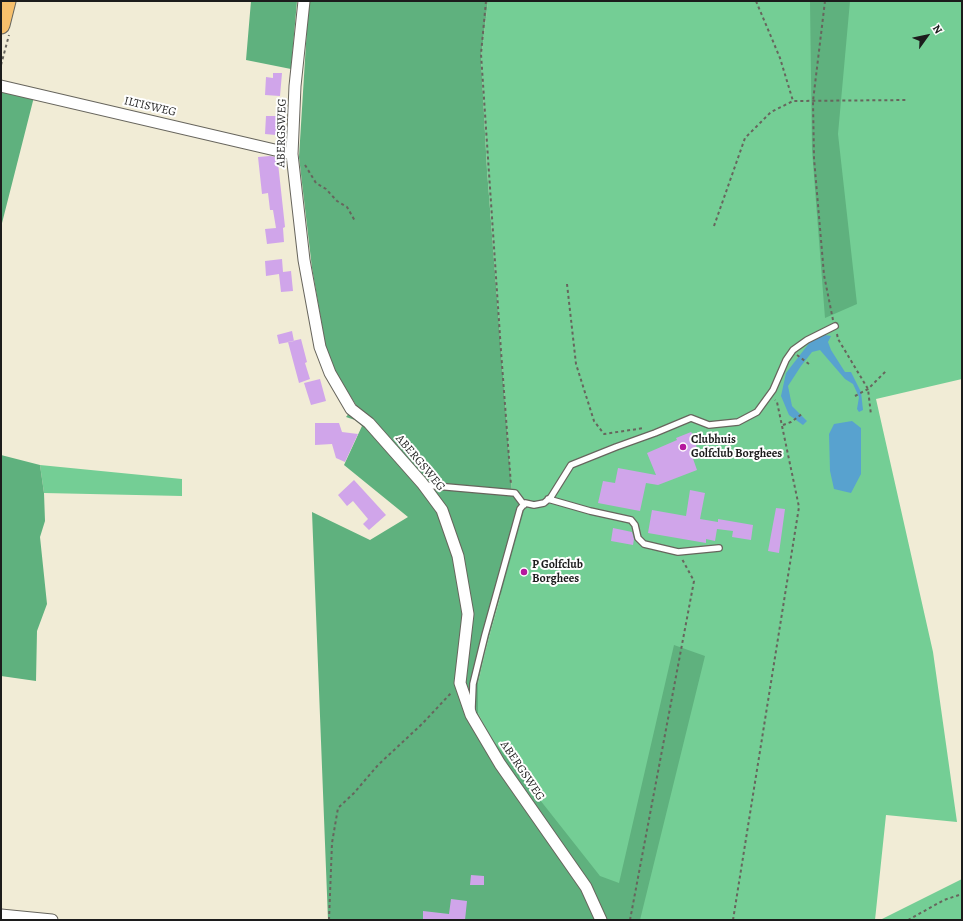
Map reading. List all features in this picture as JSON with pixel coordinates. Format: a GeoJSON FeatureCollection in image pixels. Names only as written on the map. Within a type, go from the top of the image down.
{"type":"FeatureCollection","features":[{"type":"Feature","properties":{"kind":"main road"},"geometry":{"type":"LineString","coordinates":[[1,24],[7,1]]}},
{"type":"Feature","properties":{"kind":"street","name":"ABERGSWEG"},"geometry":{"type":"LineString","coordinates":[[304,1],[295,86],[292,157],[304,260],[320,347],[330,373],[350,409],[369,423],[424,485],[442,510],[458,556],[468,614],[460,683],[471,715],[500,764],[586,887],[600,920]]}},
{"type":"Feature","properties":{"kind":"street","name":"ILTISWEG"},"geometry":{"type":"LineString","coordinates":[[1,86],[292,157]]}},
{"type":"Feature","properties":{"kind":"street"},"geometry":{"type":"LineString","coordinates":[[1,915],[52,920]]}},
{"type":"Feature","properties":{"kind":"lane"},"geometry":{"type":"LineString","coordinates":[[471,715],[473,684],[485,635],[520,509],[525,503],[544,503],[571,465],[616,446],[655,433],[691,418],[709,426],[738,422],[757,412],[770,393],[786,360],[793,350],[807,340],[835,326]]}},
{"type":"Feature","properties":{"kind":"lane"},"geometry":{"type":"LineString","coordinates":[[424,485],[515,493],[524,505]]}},
{"type":"Feature","properties":{"kind":"lane"},"geometry":{"type":"LineString","coordinates":[[548,499],[590,511],[627,519],[635,525],[637,535],[642,542],[678,552],[719,548]]}},
{"type":"Feature","properties":{"kind":"path"},"geometry":{"type":"LineString","coordinates":[[486,1],[481,54],[509,474],[515,493]]}},
{"type":"Feature","properties":{"kind":"path"},"geometry":{"type":"LineString","coordinates":[[756,1],[780,58],[793,101]]}},
{"type":"Feature","properties":{"kind":"path"},"geometry":{"type":"LineString","coordinates":[[825,1],[813,101],[814,158],[824,275],[838,339],[866,390],[871,415]]}},
{"type":"Feature","properties":{"kind":"path"},"geometry":{"type":"LineString","coordinates":[[714,226],[745,138],[771,112],[793,101],[908,100]]}},
{"type":"Feature","properties":{"kind":"path"},"geometry":{"type":"LineString","coordinates":[[292,157],[304,164],[316,183],[326,189],[337,201],[347,207],[355,221]]}},
{"type":"Feature","properties":{"kind":"path"},"geometry":{"type":"LineString","coordinates":[[567,284],[576,364],[594,421],[604,434],[641,428],[649,428],[655,433]]}},
{"type":"Feature","properties":{"kind":"path"},"geometry":{"type":"LineString","coordinates":[[798,356],[809,364]]}},
{"type":"Feature","properties":{"kind":"path"},"geometry":{"type":"LineString","coordinates":[[855,396],[866,390],[887,370]]}},
{"type":"Feature","properties":{"kind":"path"},"geometry":{"type":"LineString","coordinates":[[732,920],[799,507],[777,402],[770,393]]}},
{"type":"Feature","properties":{"kind":"path"},"geometry":{"type":"LineString","coordinates":[[782,426],[791,422],[802,414]]}},
{"type":"Feature","properties":{"kind":"path"},"geometry":{"type":"LineString","coordinates":[[630,920],[694,581],[678,552]]}},
{"type":"Feature","properties":{"kind":"path"},"geometry":{"type":"LineString","coordinates":[[330,920],[332,843],[338,808],[354,793],[378,765],[422,724],[460,683]]}},
{"type":"Feature","properties":{"kind":"path"},"geometry":{"type":"LineString","coordinates":[[908,920],[944,900],[962,894]]}},
{"type":"Feature","properties":{"kind":"green space"},"geometry":{"type":"Polygon","coordinates":[[[251,1],[297,1],[291,69],[246,60],[251,1]]]}},
{"type":"Feature","properties":{"kind":"green space"},"geometry":{"type":"Polygon","coordinates":[[[310,1],[488,1],[481,58],[487,170],[512,492],[525,507],[485,652],[478,684],[478,713],[488,734],[600,876],[619,883],[674,645],[705,656],[640,920],[328,920],[312,512],[370,540],[408,517],[344,465],[362,426],[355,420],[346,417],[356,405],[334,370],[326,348],[312,268],[299,157],[308,11],[310,1]]]}},
{"type":"Feature","properties":{"kind":"green space"},"geometry":{"type":"Polygon","coordinates":[[[488,1],[962,1],[962,379],[876,399],[933,652],[957,822],[886,815],[875,920],[622,920],[488,734],[478,713],[478,684],[500,598],[512,492],[487,170],[481,58],[488,1]]]}},
{"type":"Feature","properties":{"kind":"green space"},"geometry":{"type":"Polygon","coordinates":[[[810,1],[850,1],[838,134],[857,304],[825,318],[812,150],[810,1]]]}},
{"type":"Feature","properties":{"kind":"green space"},"geometry":{"type":"Polygon","coordinates":[[[1,88],[34,97],[1,227],[1,88]]]}},
{"type":"Feature","properties":{"kind":"green space"},"geometry":{"type":"Polygon","coordinates":[[[1,455],[40,465],[44,493],[45,521],[40,537],[47,604],[37,631],[36,681],[1,676],[1,455]]]}},
{"type":"Feature","properties":{"kind":"green space"},"geometry":{"type":"Polygon","coordinates":[[[40,465],[182,479],[182,496],[44,493],[40,465]]]}},
{"type":"Feature","properties":{"kind":"green space"},"geometry":{"type":"Polygon","coordinates":[[[962,879],[962,920],[880,920],[962,879]]]}},
{"type":"Feature","properties":{"kind":"water"},"geometry":{"type":"Polygon","coordinates":[[[825,335],[831,336],[828,342],[831,350],[845,372],[851,372],[861,392],[863,410],[859,412],[857,409],[859,397],[853,384],[845,379],[820,350],[812,352],[788,386],[792,406],[807,421],[803,425],[789,415],[781,396],[786,373],[810,342],[825,335]]]}},
{"type":"Feature","properties":{"kind":"water"},"geometry":{"type":"Polygon","coordinates":[[[852,421],[861,428],[861,474],[851,493],[834,489],[830,471],[829,434],[834,424],[852,421]]]}},
{"type":"Feature","properties":{"kind":"building"},"geometry":{"type":"Polygon","coordinates":[[[273,73],[282,73],[280,96],[265,95],[266,77],[273,78],[273,73]]]}},
{"type":"Feature","properties":{"kind":"building"},"geometry":{"type":"Polygon","coordinates":[[[266,116],[277,116],[276,135],[265,134],[266,116]]]}},
{"type":"Feature","properties":{"kind":"building"},"geometry":{"type":"Polygon","coordinates":[[[258,157],[276,157],[278,163],[285,227],[283,228],[284,242],[267,244],[265,229],[276,228],[273,210],[270,210],[268,193],[262,194],[258,157]]]}},
{"type":"Feature","properties":{"kind":"building"},"geometry":{"type":"Polygon","coordinates":[[[282,259],[283,272],[291,271],[293,291],[281,292],[279,274],[266,276],[265,261],[282,259]]]}},
{"type":"Feature","properties":{"kind":"building"},"geometry":{"type":"Polygon","coordinates":[[[292,331],[294,341],[279,344],[277,335],[292,331]]]}},
{"type":"Feature","properties":{"kind":"building"},"geometry":{"type":"Polygon","coordinates":[[[301,339],[307,362],[305,363],[310,379],[299,383],[288,342],[301,339]]]}},
{"type":"Feature","properties":{"kind":"building"},"geometry":{"type":"Polygon","coordinates":[[[320,379],[326,401],[311,405],[304,383],[320,379]]]}},
{"type":"Feature","properties":{"kind":"building"},"geometry":{"type":"Polygon","coordinates":[[[315,423],[339,423],[342,432],[358,434],[345,462],[336,458],[332,444],[315,445],[315,423]]]}},
{"type":"Feature","properties":{"kind":"building"},"geometry":{"type":"Polygon","coordinates":[[[691,432],[695,436],[697,451],[691,453],[697,470],[658,485],[646,483],[640,511],[598,503],[603,481],[615,483],[618,468],[656,475],[647,453],[691,432]]]}},
{"type":"Feature","properties":{"kind":"building"},"geometry":{"type":"Polygon","coordinates":[[[354,480],[386,515],[369,530],[363,524],[368,519],[353,501],[347,506],[338,495],[354,480]]]}},
{"type":"Feature","properties":{"kind":"building"},"geometry":{"type":"Polygon","coordinates":[[[690,490],[705,493],[700,519],[718,522],[718,519],[753,525],[751,540],[732,537],[733,531],[717,529],[715,541],[706,539],[706,543],[648,533],[652,510],[686,516],[690,490]]]}},
{"type":"Feature","properties":{"kind":"building"},"geometry":{"type":"Polygon","coordinates":[[[776,508],[785,509],[779,553],[768,551],[776,508]]]}},
{"type":"Feature","properties":{"kind":"building"},"geometry":{"type":"Polygon","coordinates":[[[613,528],[632,532],[634,539],[633,545],[611,541],[613,528]]]}},
{"type":"Feature","properties":{"kind":"building"},"geometry":{"type":"Polygon","coordinates":[[[471,875],[484,876],[484,885],[470,885],[471,875]]]}},
{"type":"Feature","properties":{"kind":"building"},"geometry":{"type":"Polygon","coordinates":[[[451,899],[467,901],[465,920],[423,920],[423,911],[449,914],[451,899]]]}},
{"type":"Feature","properties":{"kind":"place","name":"Clubhuis Golfclub Borghees"},"geometry":{"type":"Point","coordinates":[683,447]}},
{"type":"Feature","properties":{"kind":"place","name":"P Golfclub Borghees"},"geometry":{"type":"Point","coordinates":[524,572]}}]}
